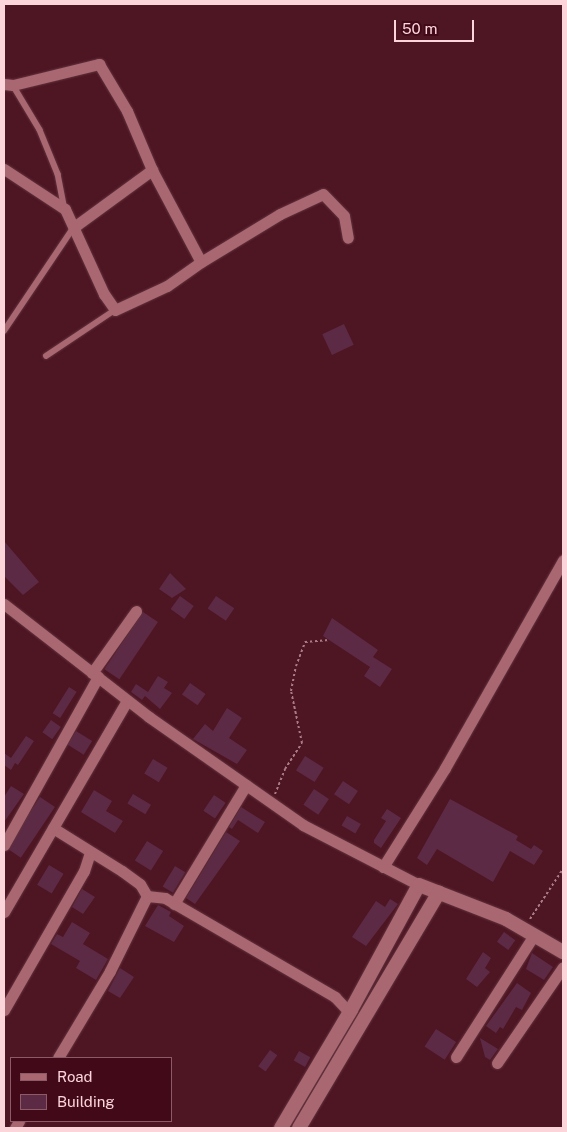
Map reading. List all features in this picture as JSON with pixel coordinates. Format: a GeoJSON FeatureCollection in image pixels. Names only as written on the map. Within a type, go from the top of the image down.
{"type":"FeatureCollection","features":[{"type":"Feature","properties":{"kind":"street"},"geometry":{"type":"LineString","coordinates":[[8,85],[100,64],[127,111],[152,170],[201,262]]}},
{"type":"Feature","properties":{"kind":"street"},"geometry":{"type":"LineString","coordinates":[[4,169],[65,209],[104,294],[116,310],[167,286],[201,262],[280,214],[323,194],[344,216],[348,238]]}},
{"type":"Feature","properties":{"kind":"street"},"geometry":{"type":"LineString","coordinates":[[74,227],[152,170]]}},
{"type":"Feature","properties":{"kind":"street"},"geometry":{"type":"LineString","coordinates":[[383,867],[445,768],[563,560]]}},
{"type":"Feature","properties":{"kind":"street"},"geometry":{"type":"LineString","coordinates":[[4,604],[127,701],[303,825],[419,885],[529,932],[563,952]]}},
{"type":"Feature","properties":{"kind":"street"},"geometry":{"type":"LineString","coordinates":[[4,845],[95,675],[136,611]]}},
{"type":"Feature","properties":{"kind":"street"},"geometry":{"type":"LineString","coordinates":[[4,912],[127,701]]}},
{"type":"Feature","properties":{"kind":"street"},"geometry":{"type":"LineString","coordinates":[[174,904],[246,785]]}},
{"type":"Feature","properties":{"kind":"street"},"geometry":{"type":"LineString","coordinates":[[53,828],[140,884],[147,896]]}},
{"type":"Feature","properties":{"kind":"street"},"geometry":{"type":"LineString","coordinates":[[4,1010],[84,872],[90,852]]}},
{"type":"Feature","properties":{"kind":"street"},"geometry":{"type":"LineString","coordinates":[[281,1128],[350,1013],[419,885]]}},
{"type":"Feature","properties":{"kind":"street"},"geometry":{"type":"LineString","coordinates":[[299,1128],[439,892]]}},
{"type":"Feature","properties":{"kind":"street"},"geometry":{"type":"LineString","coordinates":[[147,896],[165,898],[334,998],[350,1013],[362,1020]]}},
{"type":"Feature","properties":{"kind":"street"},"geometry":{"type":"LineString","coordinates":[[59,1057],[110,971],[147,896]]}},
{"type":"Feature","properties":{"kind":"street"},"geometry":{"type":"LineString","coordinates":[[456,1057],[529,932]]}},
{"type":"Feature","properties":{"kind":"street"},"geometry":{"type":"LineString","coordinates":[[497,1062],[563,967]]}},
{"type":"Feature","properties":{"kind":"lane"},"geometry":{"type":"LineString","coordinates":[[8,85],[40,130],[58,174],[65,209]]}},
{"type":"Feature","properties":{"kind":"lane"},"geometry":{"type":"LineString","coordinates":[[4,331],[74,227]]}},
{"type":"Feature","properties":{"kind":"lane"},"geometry":{"type":"LineString","coordinates":[[46,356],[116,310]]}},
{"type":"Feature","properties":{"kind":"path"},"geometry":{"type":"LineString","coordinates":[[272,803],[285,769],[302,743],[291,691],[296,666],[305,642],[329,640]]}},
{"type":"Feature","properties":{"kind":"path"},"geometry":{"type":"LineString","coordinates":[[529,932],[563,869]]}},
{"type":"Feature","properties":{"kind":"building"},"geometry":{"type":"Polygon","coordinates":[[[344,324],[354,345],[332,355],[322,334],[344,324]]]}},
{"type":"Feature","properties":{"kind":"building"},"geometry":{"type":"Polygon","coordinates":[[[4,541],[39,582],[23,595],[4,576],[4,541]]]}},
{"type":"Feature","properties":{"kind":"building"},"geometry":{"type":"Polygon","coordinates":[[[170,573],[186,589],[172,598],[159,589],[170,573]]]}},
{"type":"Feature","properties":{"kind":"building"},"geometry":{"type":"Polygon","coordinates":[[[180,596],[194,606],[184,619],[171,609],[180,596]]]}},
{"type":"Feature","properties":{"kind":"building"},"geometry":{"type":"Polygon","coordinates":[[[216,596],[234,608],[226,621],[208,608],[216,596]]]}},
{"type":"Feature","properties":{"kind":"building"},"geometry":{"type":"Polygon","coordinates":[[[143,612],[158,622],[119,679],[104,669],[143,612]]]}},
{"type":"Feature","properties":{"kind":"building"},"geometry":{"type":"Polygon","coordinates":[[[332,618],[378,650],[373,657],[392,669],[380,687],[364,676],[370,667],[323,636],[332,618]]]}},
{"type":"Feature","properties":{"kind":"building"},"geometry":{"type":"Polygon","coordinates":[[[158,676],[168,682],[164,688],[172,693],[160,709],[145,696],[142,700],[131,692],[136,684],[148,692],[158,676]]]}},
{"type":"Feature","properties":{"kind":"building"},"geometry":{"type":"Polygon","coordinates":[[[190,683],[206,694],[198,705],[182,694],[190,683]]]}},
{"type":"Feature","properties":{"kind":"building"},"geometry":{"type":"Polygon","coordinates":[[[69,687],[77,692],[60,718],[53,713],[69,687]]]}},
{"type":"Feature","properties":{"kind":"building"},"geometry":{"type":"Polygon","coordinates":[[[227,708],[242,718],[229,738],[247,750],[237,764],[193,739],[205,724],[213,731],[227,708]]]}},
{"type":"Feature","properties":{"kind":"building"},"geometry":{"type":"Polygon","coordinates":[[[51,720],[61,727],[52,739],[42,732],[51,720]]]}},
{"type":"Feature","properties":{"kind":"building"},"geometry":{"type":"Polygon","coordinates":[[[76,731],[92,741],[84,755],[68,745],[76,731]]]}},
{"type":"Feature","properties":{"kind":"building"},"geometry":{"type":"Polygon","coordinates":[[[26,736],[34,741],[18,765],[15,763],[11,770],[4,765],[4,753],[11,758],[26,736]]]}},
{"type":"Feature","properties":{"kind":"building"},"geometry":{"type":"Polygon","coordinates":[[[305,756],[324,768],[315,782],[296,770],[305,756]]]}},
{"type":"Feature","properties":{"kind":"building"},"geometry":{"type":"Polygon","coordinates":[[[153,759],[168,768],[159,782],[144,774],[153,759]]]}},
{"type":"Feature","properties":{"kind":"building"},"geometry":{"type":"Polygon","coordinates":[[[343,781],[358,791],[349,804],[334,794],[343,781]]]}},
{"type":"Feature","properties":{"kind":"building"},"geometry":{"type":"Polygon","coordinates":[[[11,786],[24,794],[4,822],[4,797],[11,786]]]}},
{"type":"Feature","properties":{"kind":"building"},"geometry":{"type":"Polygon","coordinates":[[[314,789],[329,799],[318,815],[303,805],[314,789]]]}},
{"type":"Feature","properties":{"kind":"building"},"geometry":{"type":"Polygon","coordinates":[[[94,790],[112,801],[106,811],[123,821],[115,833],[81,812],[94,790]]]}},
{"type":"Feature","properties":{"kind":"building"},"geometry":{"type":"Polygon","coordinates":[[[133,794],[151,805],[145,814],[127,803],[133,794]]]}},
{"type":"Feature","properties":{"kind":"building"},"geometry":{"type":"Polygon","coordinates":[[[214,795],[226,803],[215,819],[203,811],[214,795]]]}},
{"type":"Feature","properties":{"kind":"building"},"geometry":{"type":"Polygon","coordinates":[[[40,797],[55,807],[21,858],[6,848],[40,797]]]}},
{"type":"Feature","properties":{"kind":"building"},"geometry":{"type":"Polygon","coordinates":[[[450,799],[518,836],[516,840],[531,849],[534,845],[543,851],[534,865],[510,851],[493,882],[437,849],[427,865],[417,858],[450,799]]]}},
{"type":"Feature","properties":{"kind":"building"},"geometry":{"type":"Polygon","coordinates":[[[241,807],[265,822],[258,833],[238,820],[232,829],[229,827],[241,807]]]}},
{"type":"Feature","properties":{"kind":"building"},"geometry":{"type":"Polygon","coordinates":[[[387,809],[401,818],[381,848],[374,843],[374,840],[386,821],[381,818],[387,809]]]}},
{"type":"Feature","properties":{"kind":"building"},"geometry":{"type":"Polygon","coordinates":[[[347,816],[361,824],[355,834],[342,826],[347,816]]]}},
{"type":"Feature","properties":{"kind":"building"},"geometry":{"type":"Polygon","coordinates":[[[226,832],[240,841],[195,904],[186,898],[226,832]]]}},
{"type":"Feature","properties":{"kind":"building"},"geometry":{"type":"Polygon","coordinates":[[[147,841],[163,851],[151,871],[135,861],[147,841]]]}},
{"type":"Feature","properties":{"kind":"building"},"geometry":{"type":"Polygon","coordinates":[[[49,865],[64,874],[52,893],[37,885],[49,865]]]}},
{"type":"Feature","properties":{"kind":"building"},"geometry":{"type":"Polygon","coordinates":[[[175,866],[185,872],[173,893],[163,887],[175,866]]]}},
{"type":"Feature","properties":{"kind":"building"},"geometry":{"type":"Polygon","coordinates":[[[82,889],[95,897],[83,914],[72,907],[82,889]]]}},
{"type":"Feature","properties":{"kind":"building"},"geometry":{"type":"Polygon","coordinates":[[[390,899],[398,904],[366,946],[352,937],[376,901],[385,907],[390,899]]]}},
{"type":"Feature","properties":{"kind":"building"},"geometry":{"type":"Polygon","coordinates":[[[158,905],[171,912],[169,916],[184,926],[174,942],[145,926],[158,905]]]}},
{"type":"Feature","properties":{"kind":"building"},"geometry":{"type":"Polygon","coordinates":[[[72,922],[90,933],[83,944],[108,959],[96,980],[76,968],[80,961],[51,944],[57,934],[63,937],[72,922]]]}},
{"type":"Feature","properties":{"kind":"building"},"geometry":{"type":"Polygon","coordinates":[[[504,932],[515,940],[508,950],[497,942],[504,932]]]}},
{"type":"Feature","properties":{"kind":"building"},"geometry":{"type":"Polygon","coordinates":[[[483,952],[491,958],[485,968],[490,972],[477,987],[466,979],[483,952]]]}},
{"type":"Feature","properties":{"kind":"building"},"geometry":{"type":"Polygon","coordinates":[[[532,953],[553,967],[544,980],[526,969],[532,953]]]}},
{"type":"Feature","properties":{"kind":"building"},"geometry":{"type":"Polygon","coordinates":[[[120,968],[134,977],[120,998],[108,991],[120,968]]]}},
{"type":"Feature","properties":{"kind":"building"},"geometry":{"type":"Polygon","coordinates":[[[517,983],[531,993],[522,1010],[516,1007],[503,1029],[500,1027],[496,1033],[486,1026],[517,983]]]}},
{"type":"Feature","properties":{"kind":"building"},"geometry":{"type":"Polygon","coordinates":[[[436,1029],[456,1042],[445,1060],[425,1047],[436,1029]]]}},
{"type":"Feature","properties":{"kind":"building"},"geometry":{"type":"Polygon","coordinates":[[[480,1038],[498,1049],[490,1060],[485,1057],[480,1038]]]}},
{"type":"Feature","properties":{"kind":"building"},"geometry":{"type":"Polygon","coordinates":[[[270,1050],[277,1055],[266,1071],[258,1066],[270,1050]]]}},
{"type":"Feature","properties":{"kind":"building"},"geometry":{"type":"Polygon","coordinates":[[[299,1051],[310,1057],[305,1067],[294,1061],[299,1051]]]}}]}
